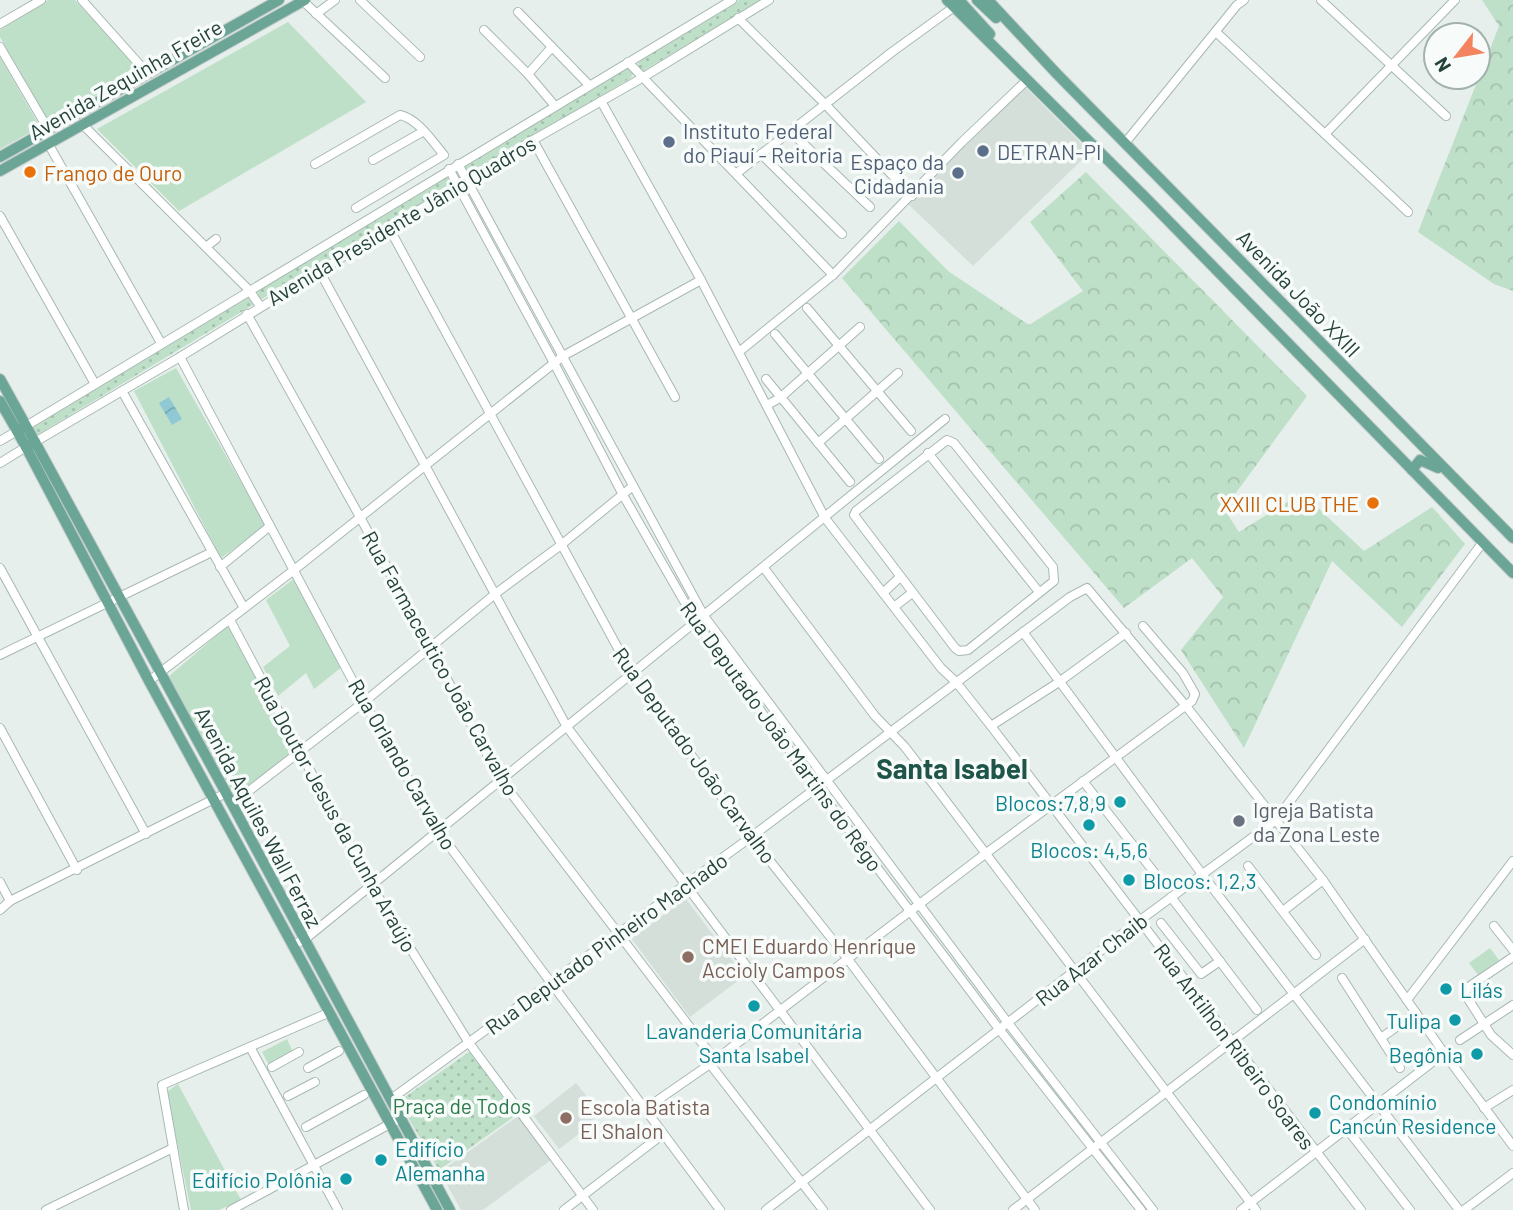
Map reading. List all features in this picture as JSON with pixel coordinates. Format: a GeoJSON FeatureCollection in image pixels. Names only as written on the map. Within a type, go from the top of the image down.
{"type":"FeatureCollection","features":[{"type":"Feature","properties":{"kind":"main road","name":"Avenida João XXIII"},"geometry":{"type":"LineString","coordinates":[[977,0],[1125,143],[1513,538]]}},
{"type":"Feature","properties":{"kind":"main road","name":"Avenida João XXIII"},"geometry":{"type":"LineString","coordinates":[[988,0],[1057,75]]}},
{"type":"Feature","properties":{"kind":"main road","name":"Avenida Zequinha Freire"},"geometry":{"type":"LineString","coordinates":[[0,157],[276,2]]}},
{"type":"Feature","properties":{"kind":"main road"},"geometry":{"type":"LineString","coordinates":[[276,2],[280,14]]}},
{"type":"Feature","properties":{"kind":"main road","name":"Avenida Zequinha Freire"},"geometry":{"type":"LineString","coordinates":[[0,171],[297,2]]}},
{"type":"Feature","properties":{"kind":"main road","name":"Avenida João XXIII"},"geometry":{"type":"LineString","coordinates":[[953,3],[1067,119]]}},
{"type":"Feature","properties":{"kind":"main road","name":"Avenida João XXIII"},"geometry":{"type":"LineString","coordinates":[[953,3],[1513,573]]}},
{"type":"Feature","properties":{"kind":"main road"},"geometry":{"type":"LineString","coordinates":[[48,129],[51,138],[49,145]]}},
{"type":"Feature","properties":{"kind":"main road"},"geometry":{"type":"LineString","coordinates":[[0,379],[30,445]]}},
{"type":"Feature","properties":{"kind":"main road"},"geometry":{"type":"LineString","coordinates":[[0,401],[22,429]]}},
{"type":"Feature","properties":{"kind":"main road","name":"Avenida Aquiles Wall Ferraz"},"geometry":{"type":"LineString","coordinates":[[30,445],[119,598],[450,1210]]}},
{"type":"Feature","properties":{"kind":"main road","name":"Avenida Aquiles Wall Ferraz"},"geometry":{"type":"LineString","coordinates":[[30,445],[149,681],[437,1210]]}},
{"type":"Feature","properties":{"kind":"main road"},"geometry":{"type":"LineString","coordinates":[[1412,470],[1417,462],[1423,460],[1447,472]]}},
{"type":"Feature","properties":{"kind":"street"},"geometry":{"type":"LineString","coordinates":[[0,24],[41,0]]}},
{"type":"Feature","properties":{"kind":"street"},"geometry":{"type":"LineString","coordinates":[[82,0],[148,74]]}},
{"type":"Feature","properties":{"kind":"street"},"geometry":{"type":"LineString","coordinates":[[316,14],[335,0]]}},
{"type":"Feature","properties":{"kind":"street"},"geometry":{"type":"LineString","coordinates":[[360,0],[421,57]]}},
{"type":"Feature","properties":{"kind":"street","name":"Avenida Presidente Jânio Quadros"},"geometry":{"type":"LineString","coordinates":[[0,441],[730,0]]}},
{"type":"Feature","properties":{"kind":"street","name":"Avenida Presidente Jânio Quadros"},"geometry":{"type":"LineString","coordinates":[[0,463],[769,0]]}},
{"type":"Feature","properties":{"kind":"street"},"geometry":{"type":"LineString","coordinates":[[1125,143],[1244,0]]}},
{"type":"Feature","properties":{"kind":"street"},"geometry":{"type":"LineString","coordinates":[[1321,0],[1446,116]]}},
{"type":"Feature","properties":{"kind":"street"},"geometry":{"type":"LineString","coordinates":[[1325,134],[1455,0]]}},
{"type":"Feature","properties":{"kind":"street"},"geometry":{"type":"LineString","coordinates":[[297,2],[316,14],[385,78]]}},
{"type":"Feature","properties":{"kind":"street"},"geometry":{"type":"LineString","coordinates":[[737,173],[953,3]]}},
{"type":"Feature","properties":{"kind":"street"},"geometry":{"type":"LineString","coordinates":[[518,12],[589,85]]}},
{"type":"Feature","properties":{"kind":"street"},"geometry":{"type":"LineString","coordinates":[[738,18],[912,196]]}},
{"type":"Feature","properties":{"kind":"street"},"geometry":{"type":"LineString","coordinates":[[484,30],[528,74],[555,106]]}},
{"type":"Feature","properties":{"kind":"street"},"geometry":{"type":"LineString","coordinates":[[1216,32],[1408,212]]}},
{"type":"Feature","properties":{"kind":"street"},"geometry":{"type":"LineString","coordinates":[[0,47],[48,129]]}},
{"type":"Feature","properties":{"kind":"street"},"geometry":{"type":"LineString","coordinates":[[528,74],[552,47]]}},
{"type":"Feature","properties":{"kind":"street"},"geometry":{"type":"LineString","coordinates":[[628,62],[833,275]]}},
{"type":"Feature","properties":{"kind":"street"},"geometry":{"type":"LineString","coordinates":[[739,352],[833,275],[962,142],[1027,80]]}},
{"type":"Feature","properties":{"kind":"street","name":"Rua Antilhon Ribeiro Soares"},"geometry":{"type":"LineString","coordinates":[[601,101],[701,280],[825,518],[941,668],[956,682],[1052,804],[1361,1210]]}},
{"type":"Feature","properties":{"kind":"street"},"geometry":{"type":"LineString","coordinates":[[315,164],[396,116],[407,117],[424,131],[373,159]]}},
{"type":"Feature","properties":{"kind":"street"},"geometry":{"type":"LineString","coordinates":[[83,125],[249,290],[260,306]]}},
{"type":"Feature","properties":{"kind":"street","name":"Rua Deputado João Martins do Rêgo"},"geometry":{"type":"LineString","coordinates":[[424,131],[454,166],[623,495],[696,622],[999,1029],[1141,1210]]}},
{"type":"Feature","properties":{"kind":"street"},"geometry":{"type":"LineString","coordinates":[[790,132],[870,207]]}},
{"type":"Feature","properties":{"kind":"street"},"geometry":{"type":"LineString","coordinates":[[534,140],[675,397]]}},
{"type":"Feature","properties":{"kind":"street"},"geometry":{"type":"LineString","coordinates":[[49,145],[161,343]]}},
{"type":"Feature","properties":{"kind":"street"},"geometry":{"type":"LineString","coordinates":[[356,208],[444,155]]}},
{"type":"Feature","properties":{"kind":"street"},"geometry":{"type":"LineString","coordinates":[[761,155],[842,234]]}},
{"type":"Feature","properties":{"kind":"street","name":"Rua Deputado João Martins do Rêgo"},"geometry":{"type":"LineString","coordinates":[[463,183],[563,356],[704,616],[918,904],[1153,1210]]}},
{"type":"Feature","properties":{"kind":"street"},"geometry":{"type":"LineString","coordinates":[[0,216],[95,384]]}},
{"type":"Feature","properties":{"kind":"street","name":"Rua Deputado João Carvalho"},"geometry":{"type":"LineString","coordinates":[[389,228],[632,674],[751,837],[847,958],[1035,1210]]}},
{"type":"Feature","properties":{"kind":"street"},"geometry":{"type":"LineString","coordinates":[[206,247],[216,239]]}},
{"type":"Feature","properties":{"kind":"street"},"geometry":{"type":"LineString","coordinates":[[217,259],[226,253]]}},
{"type":"Feature","properties":{"kind":"street"},"geometry":{"type":"LineString","coordinates":[[319,270],[567,727],[930,1210]]}},
{"type":"Feature","properties":{"kind":"street"},"geometry":{"type":"LineString","coordinates":[[149,681],[294,570],[563,356],[701,280]]}},
{"type":"Feature","properties":{"kind":"street"},"geometry":{"type":"LineString","coordinates":[[807,308],[911,431]]}},
{"type":"Feature","properties":{"kind":"street","name":"Rua Farmaceutico João Carvalho"},"geometry":{"type":"LineString","coordinates":[[247,314],[501,780],[620,933],[823,1210]]}},
{"type":"Feature","properties":{"kind":"street"},"geometry":{"type":"LineString","coordinates":[[767,405],[780,398],[860,327]]}},
{"type":"Feature","properties":{"kind":"street"},"geometry":{"type":"LineString","coordinates":[[775,334],[879,459]]}},
{"type":"Feature","properties":{"kind":"street","name":"Rua Orlando Carvalho"},"geometry":{"type":"LineString","coordinates":[[180,357],[364,702],[439,832],[720,1210]]}},
{"type":"Feature","properties":{"kind":"street"},"geometry":{"type":"LineString","coordinates":[[818,443],[898,373]]}},
{"type":"Feature","properties":{"kind":"street"},"geometry":{"type":"LineString","coordinates":[[766,379],[850,481]]}},
{"type":"Feature","properties":{"kind":"street"},"geometry":{"type":"LineString","coordinates":[[122,391],[244,608]]}},
{"type":"Feature","properties":{"kind":"street"},"geometry":{"type":"LineString","coordinates":[[292,945],[304,940],[439,832],[945,419]]}},
{"type":"Feature","properties":{"kind":"street"},"geometry":{"type":"LineString","coordinates":[[947,440],[954,443],[1045,557],[1055,574],[1054,581],[968,650],[959,651],[955,648],[854,515],[928,453],[947,440]]}},
{"type":"Feature","properties":{"kind":"street"},"geometry":{"type":"LineString","coordinates":[[928,453],[1039,593]]}},
{"type":"Feature","properties":{"kind":"street"},"geometry":{"type":"LineString","coordinates":[[232,804],[633,486]]}},
{"type":"Feature","properties":{"kind":"street"},"geometry":{"type":"LineString","coordinates":[[220,567],[270,526]]}},
{"type":"Feature","properties":{"kind":"street","name":"Rua Azar Chaib"},"geometry":{"type":"LineString","coordinates":[[766,1210],[1139,921],[1276,820],[1483,542]]}},
{"type":"Feature","properties":{"kind":"street"},"geometry":{"type":"LineString","coordinates":[[0,655],[212,552]]}},
{"type":"Feature","properties":{"kind":"street"},"geometry":{"type":"LineString","coordinates":[[0,568],[146,834]]}},
{"type":"Feature","properties":{"kind":"street"},"geometry":{"type":"LineString","coordinates":[[764,568],[1253,1206]]}},
{"type":"Feature","properties":{"kind":"street"},"geometry":{"type":"LineString","coordinates":[[883,593],[900,577]]}},
{"type":"Feature","properties":{"kind":"street","name":"Rua Deputado Pinheiro Machado"},"geometry":{"type":"LineString","coordinates":[[391,1100],[685,886],[1077,592],[1090,589],[1126,634]]}},
{"type":"Feature","properties":{"kind":"street"},"geometry":{"type":"LineString","coordinates":[[894,607],[912,593]]}},
{"type":"Feature","properties":{"kind":"street","name":"Rua Doutor Jesus da Cunha Araújo"},"geometry":{"type":"LineString","coordinates":[[230,620],[371,885],[470,1043],[593,1210]]}},
{"type":"Feature","properties":{"kind":"street"},"geometry":{"type":"LineString","coordinates":[[645,1109],[713,1062],[910,910],[1192,701],[1195,694],[1183,673],[1143,626]]}},
{"type":"Feature","properties":{"kind":"street"},"geometry":{"type":"LineString","coordinates":[[1023,632],[1202,874],[1378,1106],[1461,1210],[1513,1173]]}},
{"type":"Feature","properties":{"kind":"street"},"geometry":{"type":"LineString","coordinates":[[991,726],[1126,634],[1323,880],[1513,1146]]}},
{"type":"Feature","properties":{"kind":"street"},"geometry":{"type":"LineString","coordinates":[[0,728],[77,870]]}},
{"type":"Feature","properties":{"kind":"street"},"geometry":{"type":"LineString","coordinates":[[1083,781],[1164,885]]}},
{"type":"Feature","properties":{"kind":"street"},"geometry":{"type":"LineString","coordinates":[[0,909],[10,901],[77,870],[226,793]]}},
{"type":"Feature","properties":{"kind":"street"},"geometry":{"type":"LineString","coordinates":[[1407,1000],[1513,861]]}},
{"type":"Feature","properties":{"kind":"street"},"geometry":{"type":"LineString","coordinates":[[1248,866],[1316,955]]}},
{"type":"Feature","properties":{"kind":"street"},"geometry":{"type":"LineString","coordinates":[[1283,911],[1323,880]]}},
{"type":"Feature","properties":{"kind":"street"},"geometry":{"type":"LineString","coordinates":[[0,882],[10,901]]}},
{"type":"Feature","properties":{"kind":"street"},"geometry":{"type":"LineString","coordinates":[[1171,897],[1258,1010]]}},
{"type":"Feature","properties":{"kind":"street"},"geometry":{"type":"LineString","coordinates":[[1161,923],[1198,972],[1204,974],[1220,961]]}},
{"type":"Feature","properties":{"kind":"street"},"geometry":{"type":"LineString","coordinates":[[1494,926],[1513,950]]}},
{"type":"Feature","properties":{"kind":"street"},"geometry":{"type":"LineString","coordinates":[[1013,1210],[1296,995],[1365,939]]}},
{"type":"Feature","properties":{"kind":"street"},"geometry":{"type":"LineString","coordinates":[[1513,957],[1465,991],[1466,999],[1497,1042],[1513,1055]]}},
{"type":"Feature","properties":{"kind":"street"},"geometry":{"type":"LineString","coordinates":[[1342,978],[1400,1068]]}},
{"type":"Feature","properties":{"kind":"street"},"geometry":{"type":"LineString","coordinates":[[1460,1040],[1513,1006]]}},
{"type":"Feature","properties":{"kind":"street"},"geometry":{"type":"LineString","coordinates":[[184,1210],[162,1085],[328,1013]]}},
{"type":"Feature","properties":{"kind":"street"},"geometry":{"type":"LineString","coordinates":[[1381,1038],[1416,1013]]}},
{"type":"Feature","properties":{"kind":"street"},"geometry":{"type":"LineString","coordinates":[[250,1048],[338,1210]]}},
{"type":"Feature","properties":{"kind":"street"},"geometry":{"type":"LineString","coordinates":[[308,1068],[339,1051]]}},
{"type":"Feature","properties":{"kind":"street"},"geometry":{"type":"LineString","coordinates":[[272,1067],[299,1052]]}},
{"type":"Feature","properties":{"kind":"street"},"geometry":{"type":"LineString","coordinates":[[1241,1210],[1253,1206],[1315,1152],[1444,1053]]}},
{"type":"Feature","properties":{"kind":"street"},"geometry":{"type":"LineString","coordinates":[[288,1096],[315,1082]]}},
{"type":"Feature","properties":{"kind":"street"},"geometry":{"type":"LineString","coordinates":[[1485,1108],[1513,1090]]}},
{"type":"Feature","properties":{"kind":"street"},"geometry":{"type":"LineString","coordinates":[[306,1127],[364,1095]]}},
{"type":"Feature","properties":{"kind":"street"},"geometry":{"type":"LineString","coordinates":[[230,1210],[241,1208],[347,1143],[401,1118]]}},
{"type":"Feature","properties":{"kind":"street"},"geometry":{"type":"LineString","coordinates":[[1347,1129],[1410,1210]]}},
{"type":"Feature","properties":{"kind":"street"},"geometry":{"type":"LineString","coordinates":[[564,1210],[663,1134]]}},
{"type":"Feature","properties":{"kind":"street"},"geometry":{"type":"LineString","coordinates":[[46,1210],[173,1148]]}},
{"type":"Feature","properties":{"kind":"shaded area"},"geometry":{"type":"Polygon","coordinates":[[[1024,86],[1090,152],[973,266],[908,204],[1024,86]]]}},
{"type":"Feature","properties":{"kind":"shaded area","name":"CMEI Eduardo Henrique Accioly Campos"},"geometry":{"type":"Polygon","coordinates":[[[686,899],[744,976],[690,1017],[631,938],[686,899]]]}},
{"type":"Feature","properties":{"kind":"shaded area","name":"Escola Batista El Shalon"},"geometry":{"type":"Polygon","coordinates":[[[576,1083],[601,1114],[559,1149],[534,1116],[576,1083]]]}},
{"type":"Feature","properties":{"kind":"shaded area"},"geometry":{"type":"Polygon","coordinates":[[[518,1116],[551,1160],[483,1210],[461,1210],[440,1172],[518,1116]]]}},
{"type":"Feature","properties":{"kind":"green space"},"geometry":{"type":"Polygon","coordinates":[[[48,0],[75,0],[140,70],[49,122],[0,37],[0,30],[48,0]]]}},
{"type":"Feature","properties":{"kind":"green space"},"geometry":{"type":"Polygon","coordinates":[[[739,0],[762,0],[643,71],[639,69],[638,61],[739,0]]]}},
{"type":"Feature","properties":{"kind":"green space"},"geometry":{"type":"Polygon","coordinates":[[[1482,0],[1513,0],[1513,291],[1494,284],[1418,232],[1473,91],[1492,91],[1492,44],[1499,26],[1482,0]]]}},
{"type":"Feature","properties":{"kind":"green space"},"geometry":{"type":"Polygon","coordinates":[[[288,22],[366,102],[179,211],[97,129],[288,22]]]}},
{"type":"Feature","properties":{"kind":"green space"},"geometry":{"type":"Polygon","coordinates":[[[0,57],[40,127],[0,149],[0,57]]]}},
{"type":"Feature","properties":{"kind":"green space"},"geometry":{"type":"Polygon","coordinates":[[[627,68],[633,73],[631,78],[469,174],[464,166],[627,68]]]}},
{"type":"Feature","properties":{"kind":"green space"},"geometry":{"type":"Polygon","coordinates":[[[1086,172],[1307,396],[1224,509],[1239,532],[1302,493],[1364,551],[1432,507],[1465,544],[1402,627],[1332,561],[1244,748],[1181,650],[1223,597],[1192,558],[1124,608],[842,278],[899,221],[948,271],[1029,325],[1083,291],[1030,222],[1086,172]]]}},
{"type":"Feature","properties":{"kind":"green space"},"geometry":{"type":"Polygon","coordinates":[[[447,175],[452,185],[262,299],[259,298],[257,290],[447,175]]]}},
{"type":"Feature","properties":{"kind":"green space"},"geometry":{"type":"Polygon","coordinates":[[[248,295],[253,305],[37,435],[31,425],[248,295]]]}},
{"type":"Feature","properties":{"kind":"green space"},"geometry":{"type":"Polygon","coordinates":[[[176,368],[266,526],[221,558],[134,391],[176,368]]]}},
{"type":"Feature","properties":{"kind":"green space"},"geometry":{"type":"Polygon","coordinates":[[[295,578],[342,667],[314,689],[306,673],[278,696],[263,667],[290,646],[266,600],[295,578]]]}},
{"type":"Feature","properties":{"kind":"green space"},"geometry":{"type":"Polygon","coordinates":[[[229,625],[296,750],[235,798],[168,677],[229,625]]]}},
{"type":"Feature","properties":{"kind":"green space"},"geometry":{"type":"Polygon","coordinates":[[[1490,948],[1499,960],[1478,975],[1469,963],[1490,948]]]}},
{"type":"Feature","properties":{"kind":"green space"},"geometry":{"type":"Polygon","coordinates":[[[287,1039],[293,1052],[269,1065],[262,1052],[287,1039]]]}},
{"type":"Feature","properties":{"kind":"green space","name":"Praça de Todos"},"geometry":{"type":"Polygon","coordinates":[[[472,1050],[519,1113],[439,1170],[400,1104],[402,1099],[472,1050]]]}},
{"type":"Feature","properties":{"kind":"green space"},"geometry":{"type":"Polygon","coordinates":[[[178,1084],[241,1200],[219,1210],[191,1210],[167,1094],[178,1084]]]}},
{"type":"Feature","properties":{"kind":"water"},"geometry":{"type":"Polygon","coordinates":[[[169,397],[182,419],[172,425],[159,403],[169,397]]]}},
{"type":"Feature","properties":{"kind":"place","name":"Instituto Federal do Piauí - Reitoria"},"geometry":{"type":"Point","coordinates":[669,142]}},
{"type":"Feature","properties":{"kind":"place","name":"DETRAN-PI"},"geometry":{"type":"Point","coordinates":[983,151]}},
{"type":"Feature","properties":{"kind":"place","name":"Frango de Ouro"},"geometry":{"type":"Point","coordinates":[30,172]}},
{"type":"Feature","properties":{"kind":"place","name":"Espaço da Cidadania"},"geometry":{"type":"Point","coordinates":[958,173]}},
{"type":"Feature","properties":{"kind":"place","name":"XXIII CLUB THE"},"geometry":{"type":"Point","coordinates":[1373,503]}},
{"type":"Feature","properties":{"kind":"place","name":"Blocos:7,8,9"},"geometry":{"type":"Point","coordinates":[1120,802]}},
{"type":"Feature","properties":{"kind":"place","name":"Igreja Batista da Zona Leste"},"geometry":{"type":"Point","coordinates":[1239,821]}},
{"type":"Feature","properties":{"kind":"place","name":"Blocos: 4,5,6"},"geometry":{"type":"Point","coordinates":[1089,825]}},
{"type":"Feature","properties":{"kind":"place","name":"Blocos: 1,2,3"},"geometry":{"type":"Point","coordinates":[1129,880]}},
{"type":"Feature","properties":{"kind":"place","name":"CMEI Eduardo Henrique Accioly Campos"},"geometry":{"type":"Point","coordinates":[688,957]}},
{"type":"Feature","properties":{"kind":"place","name":"Lilás"},"geometry":{"type":"Point","coordinates":[1446,989]}},
{"type":"Feature","properties":{"kind":"place","name":"Lavanderia Comunitária Santa Isabel"},"geometry":{"type":"Point","coordinates":[754,1006]}},
{"type":"Feature","properties":{"kind":"place","name":"Tulipa"},"geometry":{"type":"Point","coordinates":[1455,1020]}},
{"type":"Feature","properties":{"kind":"place","name":"Begônia"},"geometry":{"type":"Point","coordinates":[1477,1054]}},
{"type":"Feature","properties":{"kind":"place","name":"Condomínio Cancún Residence"},"geometry":{"type":"Point","coordinates":[1315,1113]}},
{"type":"Feature","properties":{"kind":"place","name":"Escola Batista El Shalon"},"geometry":{"type":"Point","coordinates":[566,1118]}},
{"type":"Feature","properties":{"kind":"place","name":"Edifício Alemanha"},"geometry":{"type":"Point","coordinates":[381,1160]}},
{"type":"Feature","properties":{"kind":"place","name":"Edifício Polônia"},"geometry":{"type":"Point","coordinates":[346,1179]}},
{"type":"Feature","properties":{"kind":"district","name":"Santa Isabel"},"geometry":{"type":"Point","coordinates":[952,768]}}]}
